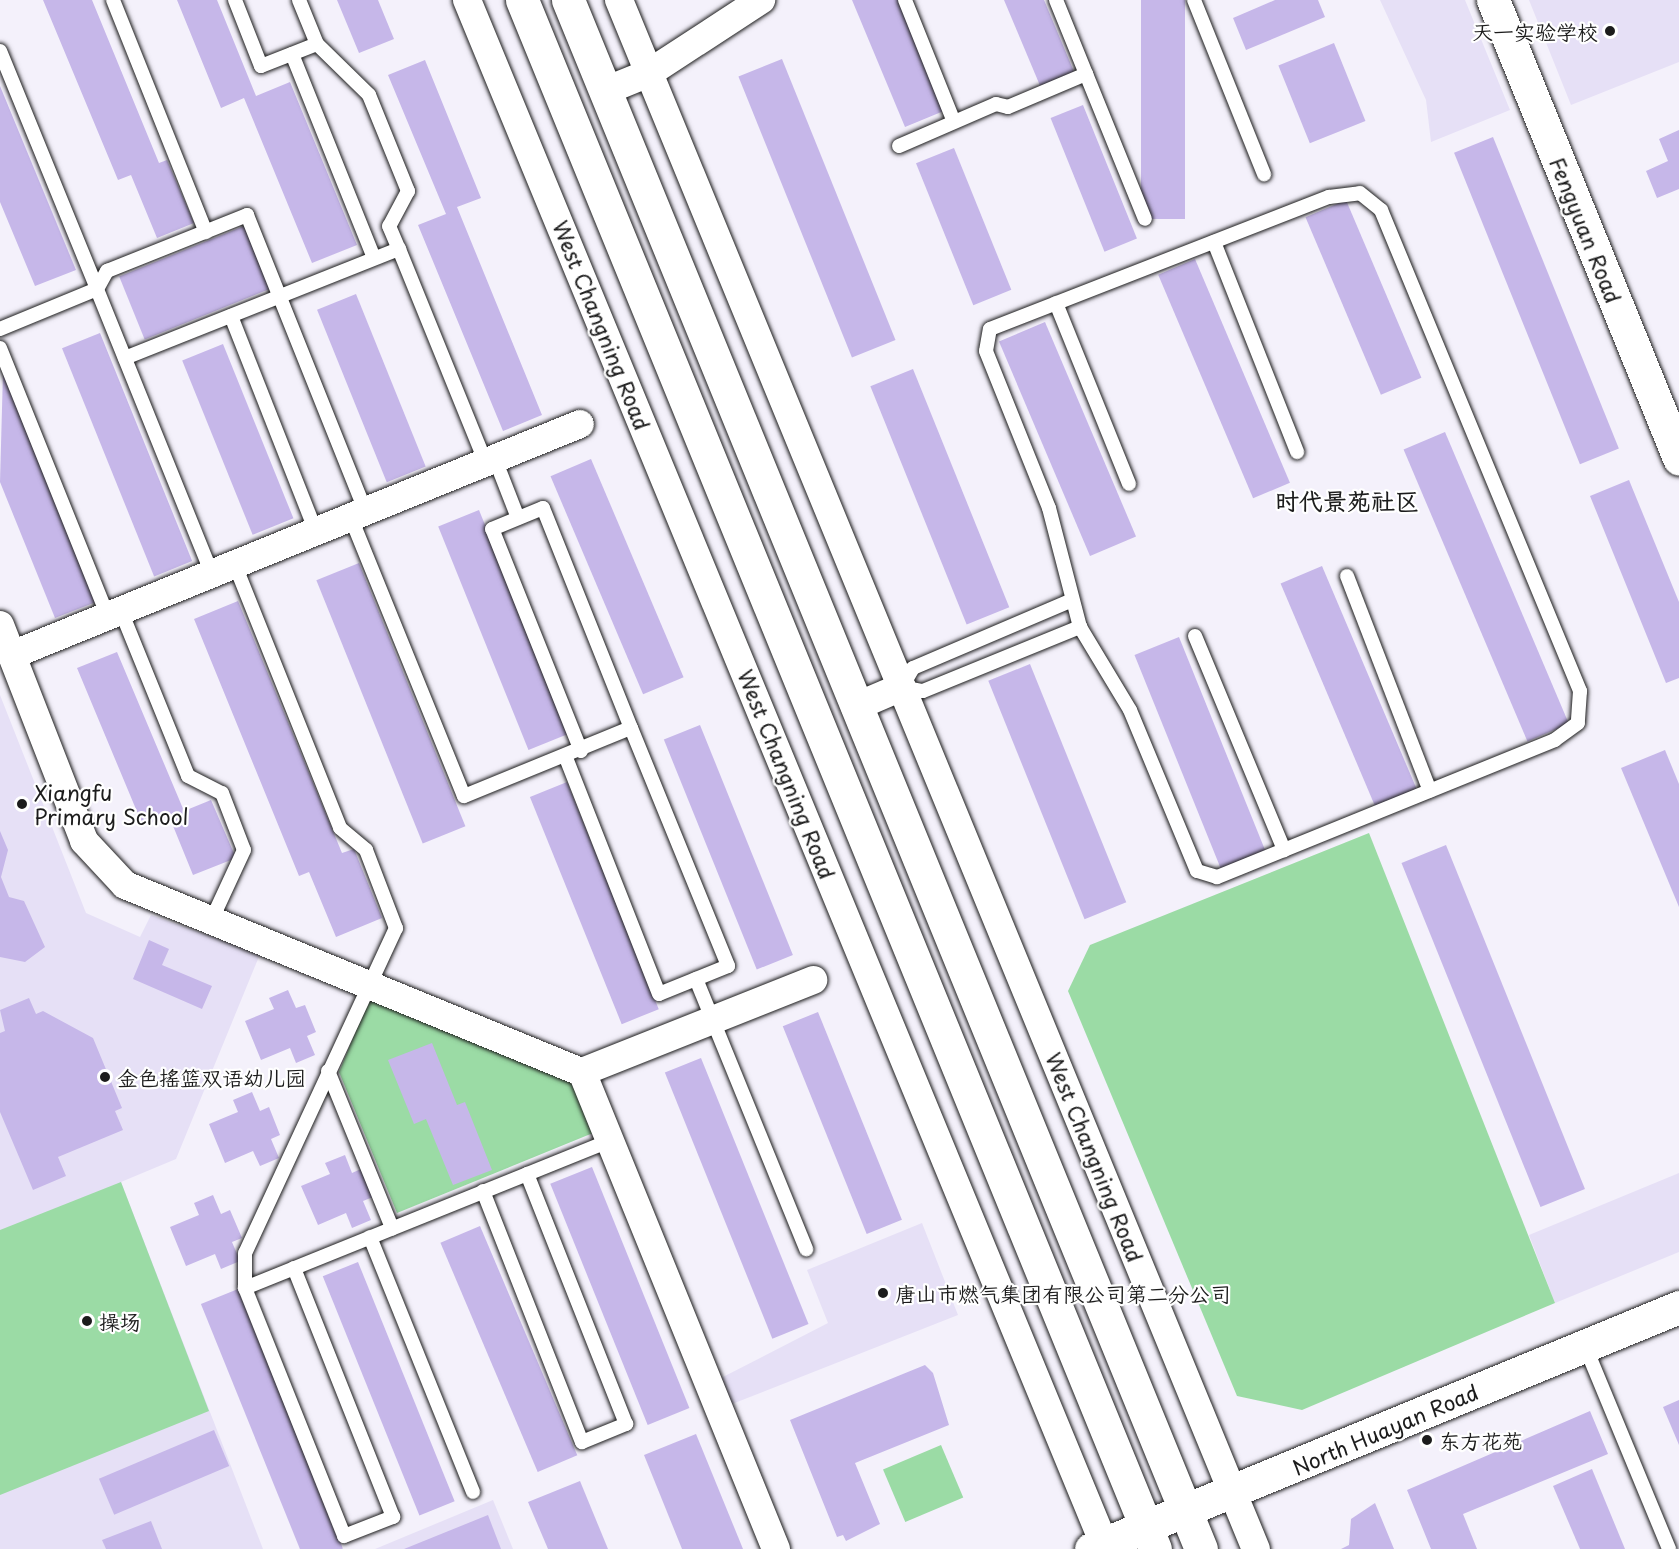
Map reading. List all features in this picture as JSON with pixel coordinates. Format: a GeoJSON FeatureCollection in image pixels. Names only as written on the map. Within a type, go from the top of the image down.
{"type":"FeatureCollection","features":[{"type":"Feature","properties":{"kind":"main road"},"geometry":{"type":"LineString","coordinates":[[522,0],[1151,1539]]}},
{"type":"Feature","properties":{"kind":"main road"},"geometry":{"type":"LineString","coordinates":[[568,0],[1201,1549]]}},
{"type":"Feature","properties":{"kind":"main road","name":"Fengyuan Road"},"geometry":{"type":"LineString","coordinates":[[1493,0],[1679,459]]}},
{"type":"Feature","properties":{"kind":"main road","name":"North Huayan Road"},"geometry":{"type":"LineString","coordinates":[[1100,1548],[1151,1539],[1185,1513],[1679,1307]]}},
{"type":"Feature","properties":{"kind":"street","name":"West Changning Road"},"geometry":{"type":"LineString","coordinates":[[467,0],[1100,1548]]}},
{"type":"Feature","properties":{"kind":"street","name":"West Changning Road"},"geometry":{"type":"LineString","coordinates":[[619,0],[1256,1549]]}},
{"type":"Feature","properties":{"kind":"street"},"geometry":{"type":"LineString","coordinates":[[605,91],[649,73],[761,0]]}},
{"type":"Feature","properties":{"kind":"street"},"geometry":{"type":"LineString","coordinates":[[12,655],[580,424]]}},
{"type":"Feature","properties":{"kind":"street"},"geometry":{"type":"LineString","coordinates":[[0,625],[84,841],[104,867],[125,885],[370,983],[582,1072],[813,980]]}},
{"type":"Feature","properties":{"kind":"street"},"geometry":{"type":"LineString","coordinates":[[855,707],[902,687]]}},
{"type":"Feature","properties":{"kind":"street"},"geometry":{"type":"LineString","coordinates":[[582,1072],[776,1549]]}},
{"type":"Feature","properties":{"kind":"lane"},"geometry":{"type":"LineString","coordinates":[[113,0],[206,232]]}},
{"type":"Feature","properties":{"kind":"lane"},"geometry":{"type":"LineString","coordinates":[[235,0],[261,66],[317,44]]}},
{"type":"Feature","properties":{"kind":"lane"},"geometry":{"type":"LineString","coordinates":[[299,0],[317,44],[369,95],[408,190],[389,226],[490,461],[518,518]]}},
{"type":"Feature","properties":{"kind":"lane"},"geometry":{"type":"LineString","coordinates":[[905,0],[954,122]]}},
{"type":"Feature","properties":{"kind":"lane"},"geometry":{"type":"LineString","coordinates":[[1056,0],[1145,219]]}},
{"type":"Feature","properties":{"kind":"lane"},"geometry":{"type":"LineString","coordinates":[[1194,0],[1264,174]]}},
{"type":"Feature","properties":{"kind":"lane"},"geometry":{"type":"LineString","coordinates":[[0,51],[125,358],[224,569],[340,828],[366,850],[396,928],[245,1253],[245,1288],[344,1536],[393,1517],[294,1268]]}},
{"type":"Feature","properties":{"kind":"lane"},"geometry":{"type":"LineString","coordinates":[[292,54],[374,258]]}},
{"type":"Feature","properties":{"kind":"lane"},"geometry":{"type":"LineString","coordinates":[[899,146],[996,104],[1008,107],[1086,74]]}},
{"type":"Feature","properties":{"kind":"lane"},"geometry":{"type":"LineString","coordinates":[[1360,193],[1381,210],[1580,691],[1578,723],[1555,740],[1217,877],[1197,871],[1130,710],[1080,627],[1070,601],[1049,508],[986,351],[990,329],[1056,303],[1329,196],[1360,193]]}},
{"type":"Feature","properties":{"kind":"lane"},"geometry":{"type":"LineString","coordinates":[[0,329],[96,289],[106,271],[247,215],[280,296],[358,514],[464,796],[566,758],[631,728]]}},
{"type":"Feature","properties":{"kind":"lane"},"geometry":{"type":"LineString","coordinates":[[1214,242],[1297,452]]}},
{"type":"Feature","properties":{"kind":"lane"},"geometry":{"type":"LineString","coordinates":[[125,358],[399,249]]}},
{"type":"Feature","properties":{"kind":"lane"},"geometry":{"type":"LineString","coordinates":[[1056,303],[1129,484]]}},
{"type":"Feature","properties":{"kind":"lane"},"geometry":{"type":"LineString","coordinates":[[231,316],[316,532]]}},
{"type":"Feature","properties":{"kind":"lane"},"geometry":{"type":"LineString","coordinates":[[0,348],[114,614],[188,776],[222,793],[244,850],[212,919]]}},
{"type":"Feature","properties":{"kind":"lane"},"geometry":{"type":"LineString","coordinates":[[566,758],[659,994],[728,966],[543,508],[492,529],[581,750]]}},
{"type":"Feature","properties":{"kind":"lane"},"geometry":{"type":"LineString","coordinates":[[1347,576],[1430,790]]}},
{"type":"Feature","properties":{"kind":"lane"},"geometry":{"type":"LineString","coordinates":[[1070,601],[913,668],[902,687],[923,691],[1080,627]]}},
{"type":"Feature","properties":{"kind":"lane"},"geometry":{"type":"LineString","coordinates":[[1195,636],[1284,850]]}},
{"type":"Feature","properties":{"kind":"lane"},"geometry":{"type":"LineString","coordinates":[[696,979],[806,1250]]}},
{"type":"Feature","properties":{"kind":"lane"},"geometry":{"type":"LineString","coordinates":[[328,1071],[392,1228]]}},
{"type":"Feature","properties":{"kind":"lane"},"geometry":{"type":"LineString","coordinates":[[245,1288],[610,1140]]}},
{"type":"Feature","properties":{"kind":"lane"},"geometry":{"type":"LineString","coordinates":[[483,1191],[582,1442],[626,1424],[527,1174]]}},
{"type":"Feature","properties":{"kind":"lane"},"geometry":{"type":"LineString","coordinates":[[370,1237],[473,1492]]}},
{"type":"Feature","properties":{"kind":"lane"},"geometry":{"type":"LineString","coordinates":[[1585,1346],[1668,1549]]}},
{"type":"Feature","properties":{"kind":"shaded area"},"geometry":{"type":"Polygon","coordinates":[[[1380,0],[1465,0],[1510,110],[1431,142],[1426,100],[1380,0]]]}},
{"type":"Feature","properties":{"kind":"shaded area","name":"天一实验学校"},"geometry":{"type":"Polygon","coordinates":[[[1529,0],[1679,0],[1679,62],[1571,105],[1529,0]]]}},
{"type":"Feature","properties":{"kind":"shaded area"},"geometry":{"type":"Polygon","coordinates":[[[0,695],[86,913],[140,937],[151,915],[260,954],[176,1159],[121,1182],[263,1549],[0,1549],[0,695]]]}},
{"type":"Feature","properties":{"kind":"shaded area"},"geometry":{"type":"Polygon","coordinates":[[[1679,1173],[1679,1252],[1555,1303],[1529,1235],[1679,1173]]]}},
{"type":"Feature","properties":{"kind":"shaded area","name":"唐山市燃气集团有限公司第二分公司"},"geometry":{"type":"Polygon","coordinates":[[[922,1223],[958,1315],[732,1404],[721,1378],[828,1323],[807,1270],[922,1223]]]}},
{"type":"Feature","properties":{"kind":"shaded area"},"geometry":{"type":"Polygon","coordinates":[[[493,1500],[513,1549],[375,1549],[493,1500]]]}},
{"type":"Feature","properties":{"kind":"green space"},"geometry":{"type":"Polygon","coordinates":[[[1369,833],[1555,1303],[1302,1410],[1237,1396],[1068,991],[1090,945],[1369,833]]]}},
{"type":"Feature","properties":{"kind":"green space"},"geometry":{"type":"Polygon","coordinates":[[[371,994],[569,1076],[593,1133],[397,1213],[339,1072],[371,994]]]}},
{"type":"Feature","properties":{"kind":"green space","name":"操场"},"geometry":{"type":"Polygon","coordinates":[[[121,1182],[209,1411],[0,1495],[0,1230],[121,1182]]]}},
{"type":"Feature","properties":{"kind":"green space"},"geometry":{"type":"Polygon","coordinates":[[[941,1445],[963,1497],[905,1522],[883,1470],[941,1445]]]}},
{"type":"Feature","properties":{"kind":"building"},"geometry":{"type":"Polygon","coordinates":[[[43,0],[92,0],[159,163],[167,160],[194,223],[157,238],[131,175],[118,180],[43,0]]]}},
{"type":"Feature","properties":{"kind":"building"},"geometry":{"type":"Polygon","coordinates":[[[177,0],[217,0],[256,96],[290,82],[357,245],[312,263],[244,98],[221,108],[177,0]]]}},
{"type":"Feature","properties":{"kind":"building"},"geometry":{"type":"Polygon","coordinates":[[[337,0],[378,0],[394,39],[359,53],[337,0]]]}},
{"type":"Feature","properties":{"kind":"building"},"geometry":{"type":"Polygon","coordinates":[[[852,0],[907,0],[951,108],[905,127],[852,0]]]}},
{"type":"Feature","properties":{"kind":"building"},"geometry":{"type":"Polygon","coordinates":[[[1004,0],[1044,0],[1075,74],[1041,88],[1004,0]]]}},
{"type":"Feature","properties":{"kind":"building"},"geometry":{"type":"Polygon","coordinates":[[[1141,0],[1185,0],[1185,219],[1141,219],[1141,0]]]}},
{"type":"Feature","properties":{"kind":"building"},"geometry":{"type":"Polygon","coordinates":[[[1275,0],[1318,0],[1325,17],[1246,50],[1233,18],[1275,0]]]}},
{"type":"Feature","properties":{"kind":"building"},"geometry":{"type":"Polygon","coordinates":[[[1334,43],[1365,121],[1310,143],[1278,65],[1334,43]]]}},
{"type":"Feature","properties":{"kind":"building"},"geometry":{"type":"Polygon","coordinates":[[[782,59],[896,340],[852,358],[738,77],[782,59]]]}},
{"type":"Feature","properties":{"kind":"building"},"geometry":{"type":"Polygon","coordinates":[[[425,60],[481,198],[457,207],[542,415],[503,431],[418,225],[446,214],[388,75],[425,60]]]}},
{"type":"Feature","properties":{"kind":"building"},"geometry":{"type":"Polygon","coordinates":[[[0,86],[76,270],[35,286],[0,202],[0,86]]]}},
{"type":"Feature","properties":{"kind":"building"},"geometry":{"type":"Polygon","coordinates":[[[1083,105],[1137,239],[1104,252],[1051,118],[1083,105]]]}},
{"type":"Feature","properties":{"kind":"building"},"geometry":{"type":"Polygon","coordinates":[[[1679,130],[1679,189],[1657,198],[1646,171],[1668,161],[1659,139],[1679,130]]]}},
{"type":"Feature","properties":{"kind":"building"},"geometry":{"type":"Polygon","coordinates":[[[1493,137],[1619,449],[1580,464],[1454,153],[1493,137]]]}},
{"type":"Feature","properties":{"kind":"building"},"geometry":{"type":"Polygon","coordinates":[[[954,148],[1011,290],[973,305],[916,163],[954,148]]]}},
{"type":"Feature","properties":{"kind":"building"},"geometry":{"type":"Polygon","coordinates":[[[1346,200],[1421,378],[1381,395],[1305,217],[1346,200]]]}},
{"type":"Feature","properties":{"kind":"building"},"geometry":{"type":"Polygon","coordinates":[[[249,224],[274,287],[145,339],[119,276],[249,224]]]}},
{"type":"Feature","properties":{"kind":"building"},"geometry":{"type":"Polygon","coordinates":[[[1195,259],[1290,483],[1253,498],[1158,275],[1195,259]]]}},
{"type":"Feature","properties":{"kind":"building"},"geometry":{"type":"Polygon","coordinates":[[[356,294],[426,466],[387,482],[317,310],[356,294]]]}},
{"type":"Feature","properties":{"kind":"building"},"geometry":{"type":"Polygon","coordinates":[[[1045,322],[1136,536],[1090,556],[999,342],[1045,322]]]}},
{"type":"Feature","properties":{"kind":"building"},"geometry":{"type":"Polygon","coordinates":[[[100,333],[192,561],[154,576],[62,348],[100,333]]]}},
{"type":"Feature","properties":{"kind":"building"},"geometry":{"type":"Polygon","coordinates":[[[223,344],[293,518],[253,535],[182,360],[223,344]]]}},
{"type":"Feature","properties":{"kind":"building"},"geometry":{"type":"Polygon","coordinates":[[[913,369],[1009,607],[967,625],[870,386],[913,369]]]}},
{"type":"Feature","properties":{"kind":"building"},"geometry":{"type":"Polygon","coordinates":[[[3,372],[96,602],[55,618],[0,482],[3,372]]]}},
{"type":"Feature","properties":{"kind":"building"},"geometry":{"type":"Polygon","coordinates":[[[1445,432],[1569,724],[1527,741],[1404,450],[1445,432]]]}},
{"type":"Feature","properties":{"kind":"building"},"geometry":{"type":"Polygon","coordinates":[[[591,459],[684,677],[643,694],[550,476],[591,459]]]}},
{"type":"Feature","properties":{"kind":"building"},"geometry":{"type":"Polygon","coordinates":[[[1629,480],[1679,602],[1679,678],[1666,683],[1590,496],[1629,480]]]}},
{"type":"Feature","properties":{"kind":"building"},"geometry":{"type":"Polygon","coordinates":[[[479,510],[569,733],[528,750],[438,526],[479,510]]]}},
{"type":"Feature","properties":{"kind":"building"},"geometry":{"type":"Polygon","coordinates":[[[359,563],[465,826],[423,844],[316,580],[359,563]]]}},
{"type":"Feature","properties":{"kind":"building"},"geometry":{"type":"Polygon","coordinates":[[[1322,566],[1417,790],[1376,807],[1281,584],[1322,566]]]}},
{"type":"Feature","properties":{"kind":"building"},"geometry":{"type":"Polygon","coordinates":[[[238,601],[342,853],[354,849],[382,918],[336,937],[309,872],[299,876],[194,619],[238,601]]]}},
{"type":"Feature","properties":{"kind":"building"},"geometry":{"type":"Polygon","coordinates":[[[1179,637],[1266,851],[1221,869],[1134,655],[1179,637]]]}},
{"type":"Feature","properties":{"kind":"building"},"geometry":{"type":"Polygon","coordinates":[[[117,652],[184,811],[211,800],[236,858],[193,875],[169,816],[143,826],[77,668],[117,652]]]}},
{"type":"Feature","properties":{"kind":"building"},"geometry":{"type":"Polygon","coordinates":[[[1030,664],[1126,902],[1085,919],[988,681],[1030,664]]]}},
{"type":"Feature","properties":{"kind":"building"},"geometry":{"type":"Polygon","coordinates":[[[700,725],[793,955],[757,970],[664,740],[700,725]]]}},
{"type":"Feature","properties":{"kind":"building"},"geometry":{"type":"Polygon","coordinates":[[[1665,750],[1679,784],[1679,907],[1621,768],[1665,750]]]}},
{"type":"Feature","properties":{"kind":"building"},"geometry":{"type":"Polygon","coordinates":[[[567,782],[659,1009],[622,1024],[530,797],[567,782]]]}},
{"type":"Feature","properties":{"kind":"building"},"geometry":{"type":"Polygon","coordinates":[[[0,831],[8,850],[1,877],[9,897],[24,901],[45,947],[25,962],[0,957],[0,831]]]}},
{"type":"Feature","properties":{"kind":"building"},"geometry":{"type":"Polygon","coordinates":[[[1446,845],[1585,1189],[1540,1207],[1401,863],[1446,845]]]}},
{"type":"Feature","properties":{"kind":"building"},"geometry":{"type":"Polygon","coordinates":[[[149,940],[169,949],[162,965],[212,986],[202,1009],[133,979],[149,940]]]}},
{"type":"Feature","properties":{"kind":"building"},"geometry":{"type":"Polygon","coordinates":[[[288,990],[296,1008],[305,1005],[316,1032],[307,1036],[315,1055],[296,1063],[290,1048],[261,1060],[245,1021],[274,1009],[269,998],[288,990]]]}},
{"type":"Feature","properties":{"kind":"building"},"geometry":{"type":"Polygon","coordinates":[[[29,998],[36,1014],[43,1011],[93,1038],[122,1108],[115,1111],[123,1130],[58,1157],[66,1176],[33,1190],[0,1112],[0,1033],[5,1031],[0,1010],[29,998]]]}},
{"type":"Feature","properties":{"kind":"building"},"geometry":{"type":"Polygon","coordinates":[[[818,1012],[902,1220],[867,1234],[783,1026],[818,1012]]]}},
{"type":"Feature","properties":{"kind":"building"},"geometry":{"type":"Polygon","coordinates":[[[432,1043],[457,1105],[465,1102],[492,1170],[453,1185],[426,1119],[414,1124],[388,1060],[432,1043]]]}},
{"type":"Feature","properties":{"kind":"building"},"geometry":{"type":"Polygon","coordinates":[[[701,1058],[809,1324],[772,1339],[665,1073],[701,1058]]]}},
{"type":"Feature","properties":{"kind":"building"},"geometry":{"type":"Polygon","coordinates":[[[252,1092],[260,1111],[269,1107],[280,1135],[271,1139],[279,1158],[260,1166],[253,1151],[225,1163],[209,1124],[238,1112],[233,1100],[252,1092]]]}},
{"type":"Feature","properties":{"kind":"building"},"geometry":{"type":"Polygon","coordinates":[[[345,1155],[352,1173],[361,1169],[373,1197],[363,1201],[371,1220],[352,1228],[346,1213],[318,1225],[301,1186],[330,1174],[325,1163],[345,1155]]]}},
{"type":"Feature","properties":{"kind":"building"},"geometry":{"type":"Polygon","coordinates":[[[592,1167],[689,1408],[648,1425],[550,1184],[592,1167]]]}},
{"type":"Feature","properties":{"kind":"building"},"geometry":{"type":"Polygon","coordinates":[[[213,1195],[221,1214],[230,1210],[242,1238],[232,1242],[240,1261],[221,1269],[215,1254],[186,1266],[170,1227],[199,1215],[194,1203],[213,1195]]]}},
{"type":"Feature","properties":{"kind":"building"},"geometry":{"type":"Polygon","coordinates":[[[480,1226],[577,1455],[538,1472],[440,1243],[480,1226]]]}},
{"type":"Feature","properties":{"kind":"building"},"geometry":{"type":"Polygon","coordinates":[[[358,1262],[455,1501],[419,1515],[323,1276],[358,1262]]]}},
{"type":"Feature","properties":{"kind":"building"},"geometry":{"type":"Polygon","coordinates":[[[238,1289],[343,1549],[300,1549],[201,1304],[238,1289]]]}},
{"type":"Feature","properties":{"kind":"building"},"geometry":{"type":"Polygon","coordinates":[[[925,1365],[933,1373],[949,1425],[855,1463],[880,1524],[846,1541],[843,1535],[837,1537],[790,1420],[925,1365]]]}},
{"type":"Feature","properties":{"kind":"building"},"geometry":{"type":"Polygon","coordinates":[[[1679,1400],[1679,1445],[1663,1407],[1679,1400]]]}},
{"type":"Feature","properties":{"kind":"building"},"geometry":{"type":"Polygon","coordinates":[[[1590,1411],[1608,1454],[1463,1514],[1477,1549],[1431,1549],[1407,1490],[1590,1411]]]}},
{"type":"Feature","properties":{"kind":"building"},"geometry":{"type":"Polygon","coordinates":[[[214,1430],[229,1466],[114,1515],[99,1479],[214,1430]]]}},
{"type":"Feature","properties":{"kind":"building"},"geometry":{"type":"Polygon","coordinates":[[[696,1434],[743,1549],[682,1549],[644,1455],[696,1434]]]}},
{"type":"Feature","properties":{"kind":"building"},"geometry":{"type":"Polygon","coordinates":[[[1592,1469],[1625,1549],[1580,1549],[1553,1486],[1592,1469]]]}},
{"type":"Feature","properties":{"kind":"building"},"geometry":{"type":"Polygon","coordinates":[[[580,1481],[608,1549],[548,1549],[528,1502],[580,1481]]]}},
{"type":"Feature","properties":{"kind":"building"},"geometry":{"type":"Polygon","coordinates":[[[1375,1503],[1394,1549],[1341,1549],[1349,1545],[1351,1519],[1375,1503]]]}},
{"type":"Feature","properties":{"kind":"building"},"geometry":{"type":"Polygon","coordinates":[[[488,1515],[501,1549],[404,1549],[488,1515]]]}},
{"type":"Feature","properties":{"kind":"building"},"geometry":{"type":"Polygon","coordinates":[[[151,1521],[162,1549],[106,1549],[102,1540],[151,1521]]]}},
{"type":"Feature","properties":{"kind":"place","name":"天一实验学校"},"geometry":{"type":"Point","coordinates":[1610,31]}},
{"type":"Feature","properties":{"kind":"place","name":"Xiangfu Primary School"},"geometry":{"type":"Point","coordinates":[22,804]}},
{"type":"Feature","properties":{"kind":"place","name":"金色摇篮双语幼儿园"},"geometry":{"type":"Point","coordinates":[105,1077]}},
{"type":"Feature","properties":{"kind":"place","name":"唐山市燃气集团有限公司第二分公司"},"geometry":{"type":"Point","coordinates":[883,1293]}},
{"type":"Feature","properties":{"kind":"place","name":"操场"},"geometry":{"type":"Point","coordinates":[87,1321]}},
{"type":"Feature","properties":{"kind":"place","name":"东方花苑"},"geometry":{"type":"Point","coordinates":[1427,1440]}},
{"type":"Feature","properties":{"kind":"district","name":"时代景苑社区"},"geometry":{"type":"Point","coordinates":[1347,501]}}]}
